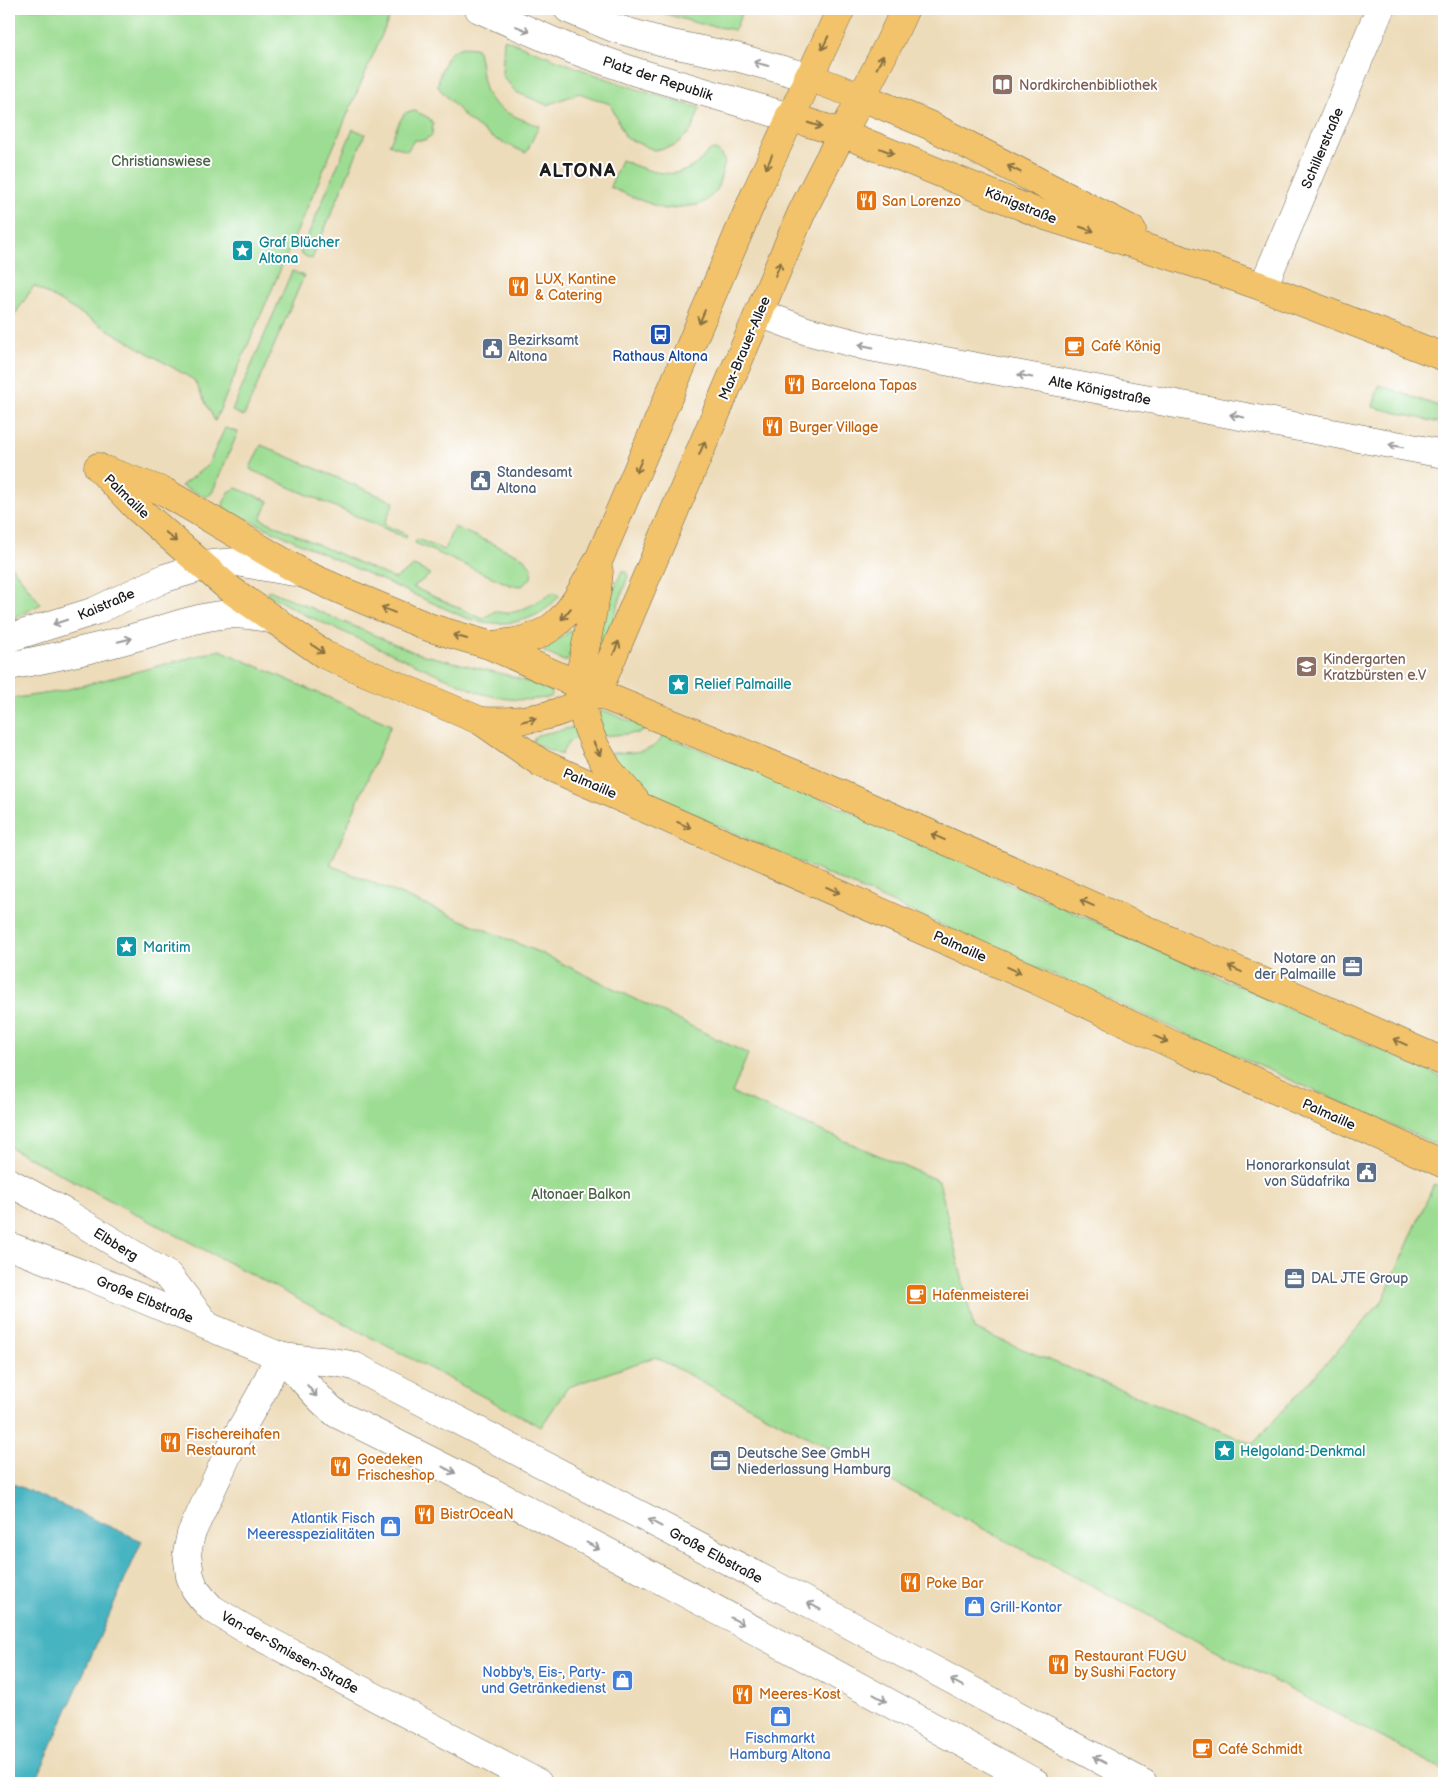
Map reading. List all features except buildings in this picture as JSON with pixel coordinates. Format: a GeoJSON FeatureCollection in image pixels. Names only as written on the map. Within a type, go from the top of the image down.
{"type":"FeatureCollection","features":[{"type":"Feature","properties":{"kind":"main road"},"geometry":{"type":"LineString","coordinates":[[489,645],[513,644],[530,639],[546,631],[561,620],[572,607],[600,557],[756,192],[789,117],[841,9]]}},
{"type":"Feature","properties":{"kind":"main road","name":"Max-Brauer-Allee"},"geometry":{"type":"LineString","coordinates":[[586,694],[759,313],[801,214],[905,9]]}},
{"type":"Feature","properties":{"kind":"main road"},"geometry":{"type":"LineString","coordinates":[[808,77],[862,97]]}},
{"type":"Feature","properties":{"kind":"main road","name":"Königstraße"},"geometry":{"type":"LineString","coordinates":[[862,97],[929,125],[1203,266]]}},
{"type":"Feature","properties":{"kind":"main road","name":"Platz der Republik"},"geometry":{"type":"LineString","coordinates":[[789,117],[842,133]]}},
{"type":"Feature","properties":{"kind":"main road","name":"Königstraße"},"geometry":{"type":"LineString","coordinates":[[842,133],[1048,217],[1203,266],[1444,357]]}},
{"type":"Feature","properties":{"kind":"main road","name":"Palmaille"},"geometry":{"type":"LineString","coordinates":[[1444,1062],[800,776],[586,694],[489,645],[431,628],[304,574],[165,492],[98,467],[136,507],[203,566],[232,590],[325,655],[481,721],[541,763],[1038,981],[1180,1048],[1444,1164]]}},
{"type":"Feature","properties":{"kind":"main road"},"geometry":{"type":"LineString","coordinates":[[600,557],[586,694],[586,724],[608,769],[640,805]]}},
{"type":"Feature","properties":{"kind":"main road","name":"Palmaille"},"geometry":{"type":"LineString","coordinates":[[481,721],[523,721],[540,718],[586,694]]}},
{"type":"Feature","properties":{"kind":"street","name":"Platz der Republik"},"geometry":{"type":"LineString","coordinates":[[479,9],[571,49],[636,72],[789,117]]}},
{"type":"Feature","properties":{"kind":"street"},"geometry":{"type":"LineString","coordinates":[[568,9],[614,28],[650,38],[736,56],[808,77]]}},
{"type":"Feature","properties":{"kind":"street","name":"Schillerstraße"},"geometry":{"type":"LineString","coordinates":[[1263,288],[1380,9]]}},
{"type":"Feature","properties":{"kind":"street","name":"Alte Königstraße"},"geometry":{"type":"LineString","coordinates":[[759,313],[807,331],[865,346],[1444,454]]}},
{"type":"Feature","properties":{"kind":"street","name":"Palmaille"},"geometry":{"type":"LineString","coordinates":[[209,517],[224,531],[231,541],[238,562]]}},
{"type":"Feature","properties":{"kind":"street","name":"Palmaille"},"geometry":{"type":"LineString","coordinates":[[203,566],[220,562],[238,562],[304,574]]}},
{"type":"Feature","properties":{"kind":"street"},"geometry":{"type":"LineString","coordinates":[[202,617],[224,600],[232,590],[238,562]]}},
{"type":"Feature","properties":{"kind":"street","name":"Kaistraße"},"geometry":{"type":"LineString","coordinates":[[9,638],[95,611],[165,578],[203,566]]}},
{"type":"Feature","properties":{"kind":"street"},"geometry":{"type":"LineString","coordinates":[[9,666],[69,654],[136,637],[202,617],[239,614],[262,617],[278,622]]}},
{"type":"Feature","properties":{"kind":"street","name":"Elbberg"},"geometry":{"type":"LineString","coordinates":[[9,1182],[66,1213],[168,1276],[207,1325]]}},
{"type":"Feature","properties":{"kind":"street","name":"Große Elbstraße"},"geometry":{"type":"LineString","coordinates":[[9,1246],[88,1276],[279,1356],[298,1361],[337,1361],[354,1366],[841,1620],[1143,1783]]}},
{"type":"Feature","properties":{"kind":"street","name":"Große Elbstraße"},"geometry":{"type":"LineString","coordinates":[[279,1356],[293,1368],[321,1402],[337,1414],[464,1478],[814,1661],[1036,1783]]}},
{"type":"Feature","properties":{"kind":"street","name":"Van-der-Smissen-Straße"},"geometry":{"type":"LineString","coordinates":[[279,1356],[261,1394],[234,1441],[191,1534],[187,1553],[188,1567],[195,1589],[210,1608],[242,1627],[538,1783]]}},
{"type":"Feature","properties":{"kind":"green space","name":"Christianswiese"},"geometry":{"type":"Polygon","coordinates":[[[9,9],[393,9],[215,421],[194,380],[34,286],[9,323],[9,9]]]}},
{"type":"Feature","properties":{"kind":"green space"},"geometry":{"type":"Polygon","coordinates":[[[650,9],[743,9],[735,30],[696,23],[650,9]]]}},
{"type":"Feature","properties":{"kind":"green space"},"geometry":{"type":"Polygon","coordinates":[[[504,39],[625,85],[700,108],[691,131],[674,146],[654,150],[626,138],[610,104],[579,93],[547,105],[516,92],[502,75],[504,39]]]}},
{"type":"Feature","properties":{"kind":"green space"},"geometry":{"type":"Polygon","coordinates":[[[462,47],[475,48],[478,51],[485,89],[494,103],[515,117],[539,126],[526,153],[491,137],[467,119],[438,87],[440,74],[448,55],[462,47]]]}},
{"type":"Feature","properties":{"kind":"green space"},"geometry":{"type":"Polygon","coordinates":[[[415,111],[429,118],[433,124],[432,135],[425,140],[414,140],[407,151],[389,144],[404,114],[415,111]]]}},
{"type":"Feature","properties":{"kind":"green space"},"geometry":{"type":"Polygon","coordinates":[[[353,129],[365,134],[312,259],[300,254],[353,129]]]}},
{"type":"Feature","properties":{"kind":"green space"},"geometry":{"type":"Polygon","coordinates":[[[715,150],[719,152],[725,162],[717,190],[706,201],[697,205],[664,209],[610,187],[621,160],[656,172],[675,173],[692,167],[709,151],[715,150]]]}},
{"type":"Feature","properties":{"kind":"green space"},"geometry":{"type":"Polygon","coordinates":[[[292,271],[304,276],[244,416],[232,411],[292,271]]]}},
{"type":"Feature","properties":{"kind":"green space"},"geometry":{"type":"Polygon","coordinates":[[[1379,385],[1444,408],[1444,424],[1373,407],[1379,385]]]}},
{"type":"Feature","properties":{"kind":"green space"},"geometry":{"type":"Polygon","coordinates":[[[225,428],[238,432],[212,493],[206,497],[181,486],[208,465],[225,428]]]}},
{"type":"Feature","properties":{"kind":"green space"},"geometry":{"type":"Polygon","coordinates":[[[261,445],[394,502],[384,524],[407,535],[406,538],[251,470],[250,468],[261,445]]]}},
{"type":"Feature","properties":{"kind":"green space"},"geometry":{"type":"Polygon","coordinates":[[[236,488],[269,501],[261,519],[395,579],[414,566],[431,574],[413,587],[483,619],[495,611],[511,613],[519,611],[555,592],[559,596],[550,606],[539,613],[516,622],[491,623],[466,618],[224,509],[223,504],[229,492],[236,488]]]}},
{"type":"Feature","properties":{"kind":"green space"},"geometry":{"type":"Polygon","coordinates":[[[454,527],[523,557],[532,568],[531,578],[522,586],[510,585],[415,543],[417,539],[444,550],[454,527]]]}},
{"type":"Feature","properties":{"kind":"green space"},"geometry":{"type":"Polygon","coordinates":[[[11,566],[41,604],[9,621],[9,567],[11,566]]]}},
{"type":"Feature","properties":{"kind":"green space"},"geometry":{"type":"Polygon","coordinates":[[[622,571],[625,571],[628,576],[602,652],[597,656],[598,624],[622,571]]]}},
{"type":"Feature","properties":{"kind":"green space"},"geometry":{"type":"Polygon","coordinates":[[[269,590],[416,653],[507,675],[550,689],[551,697],[515,700],[480,693],[303,614],[267,594],[269,590]]]}},
{"type":"Feature","properties":{"kind":"green space"},"geometry":{"type":"Polygon","coordinates":[[[575,628],[581,631],[567,661],[544,652],[545,648],[575,628]]]}},
{"type":"Feature","properties":{"kind":"green space","name":"Altonaer Balkon"},"geometry":{"type":"Polygon","coordinates":[[[220,650],[391,725],[330,865],[543,954],[748,1054],[732,1093],[939,1181],[974,1329],[1253,1444],[1383,1300],[1434,1184],[1444,1188],[1444,1770],[655,1357],[568,1387],[541,1427],[9,1147],[9,699],[57,692],[220,650]]]}},
{"type":"Feature","properties":{"kind":"green space"},"geometry":{"type":"Polygon","coordinates":[[[603,710],[645,728],[644,731],[602,736],[599,721],[601,711],[603,710]]]}},
{"type":"Feature","properties":{"kind":"green space"},"geometry":{"type":"Polygon","coordinates":[[[575,727],[580,736],[568,743],[561,755],[537,745],[533,740],[537,735],[575,727]]]}},
{"type":"Feature","properties":{"kind":"green space"},"geometry":{"type":"Polygon","coordinates":[[[663,735],[781,781],[1444,1078],[1444,1148],[662,801],[633,780],[610,753],[647,749],[654,746],[663,735]]]}},
{"type":"Feature","properties":{"kind":"water"},"geometry":{"type":"Polygon","coordinates":[[[9,1482],[142,1541],[35,1783],[9,1783],[9,1482]]]}},
{"type":"Feature","properties":{"kind":"place","name":"Nordkirchenbibliothek"},"geometry":{"type":"Point","coordinates":[1003,85]}},
{"type":"Feature","properties":{"kind":"place","name":"San Lorenzo"},"geometry":{"type":"Point","coordinates":[866,201]}},
{"type":"Feature","properties":{"kind":"place","name":"Graf Blücher Altona"},"geometry":{"type":"Point","coordinates":[243,250]}},
{"type":"Feature","properties":{"kind":"place","name":"LUX, Kantine & Catering"},"geometry":{"type":"Point","coordinates":[519,287]}},
{"type":"Feature","properties":{"kind":"place","name":"Rathaus Altona"},"geometry":{"type":"Point","coordinates":[660,334]}},
{"type":"Feature","properties":{"kind":"place","name":"Café König"},"geometry":{"type":"Point","coordinates":[1075,346]}},
{"type":"Feature","properties":{"kind":"place","name":"Bezirksamt Altona"},"geometry":{"type":"Point","coordinates":[492,348]}},
{"type":"Feature","properties":{"kind":"place","name":"Barcelona Tapas"},"geometry":{"type":"Point","coordinates":[795,385]}},
{"type":"Feature","properties":{"kind":"place","name":"Burger Village"},"geometry":{"type":"Point","coordinates":[773,427]}},
{"type":"Feature","properties":{"kind":"place","name":"Standesamt Altona"},"geometry":{"type":"Point","coordinates":[481,480]}},
{"type":"Feature","properties":{"kind":"place","name":"Kindergarten Kratzbürsten e.V"},"geometry":{"type":"Point","coordinates":[1307,667]}},
{"type":"Feature","properties":{"kind":"place","name":"Relief Palmaille"},"geometry":{"type":"Point","coordinates":[678,684]}},
{"type":"Feature","properties":{"kind":"place","name":"Maritim"},"geometry":{"type":"Point","coordinates":[127,947]}},
{"type":"Feature","properties":{"kind":"place","name":"Notare an der Palmaille"},"geometry":{"type":"Point","coordinates":[1352,966]}},
{"type":"Feature","properties":{"kind":"place","name":"Honorarkonsulat von Südafrika"},"geometry":{"type":"Point","coordinates":[1366,1173]}},
{"type":"Feature","properties":{"kind":"place","name":"DAL JTE Group"},"geometry":{"type":"Point","coordinates":[1295,1278]}},
{"type":"Feature","properties":{"kind":"place","name":"Hafenmeisterei"},"geometry":{"type":"Point","coordinates":[916,1295]}},
{"type":"Feature","properties":{"kind":"place","name":"Fischereihafen Restaurant"},"geometry":{"type":"Point","coordinates":[170,1442]}},
{"type":"Feature","properties":{"kind":"place","name":"Helgoland-Denkmal"},"geometry":{"type":"Point","coordinates":[1224,1451]}},
{"type":"Feature","properties":{"kind":"place","name":"Deutsche See GmbH Niederlassung Hamburg"},"geometry":{"type":"Point","coordinates":[721,1461]}},
{"type":"Feature","properties":{"kind":"place","name":"Goedeken Frischeshop"},"geometry":{"type":"Point","coordinates":[341,1467]}},
{"type":"Feature","properties":{"kind":"place","name":"BistrOceaN"},"geometry":{"type":"Point","coordinates":[424,1514]}},
{"type":"Feature","properties":{"kind":"place","name":"Atlantik Fisch Meeresspezialitäten"},"geometry":{"type":"Point","coordinates":[391,1526]}},
{"type":"Feature","properties":{"kind":"place","name":"Poke Bar"},"geometry":{"type":"Point","coordinates":[910,1583]}},
{"type":"Feature","properties":{"kind":"place","name":"Grill-Kontor"},"geometry":{"type":"Point","coordinates":[974,1607]}},
{"type":"Feature","properties":{"kind":"place","name":"Restaurant FUGU by Sushi Factory"},"geometry":{"type":"Point","coordinates":[1058,1664]}},
{"type":"Feature","properties":{"kind":"place","name":"Nobby's, Eis-, Party- und Getränkedienst"},"geometry":{"type":"Point","coordinates":[622,1680]}},
{"type":"Feature","properties":{"kind":"place","name":"Meeres-Kost"},"geometry":{"type":"Point","coordinates":[743,1694]}},
{"type":"Feature","properties":{"kind":"place","name":"Fischmarkt Hamburg Altona"},"geometry":{"type":"Point","coordinates":[780,1716]}},
{"type":"Feature","properties":{"kind":"place","name":"Café Schmidt"},"geometry":{"type":"Point","coordinates":[1202,1749]}},
{"type":"Feature","properties":{"kind":"district","name":"ALTONA"},"geometry":{"type":"Point","coordinates":[578,170]}}]}
